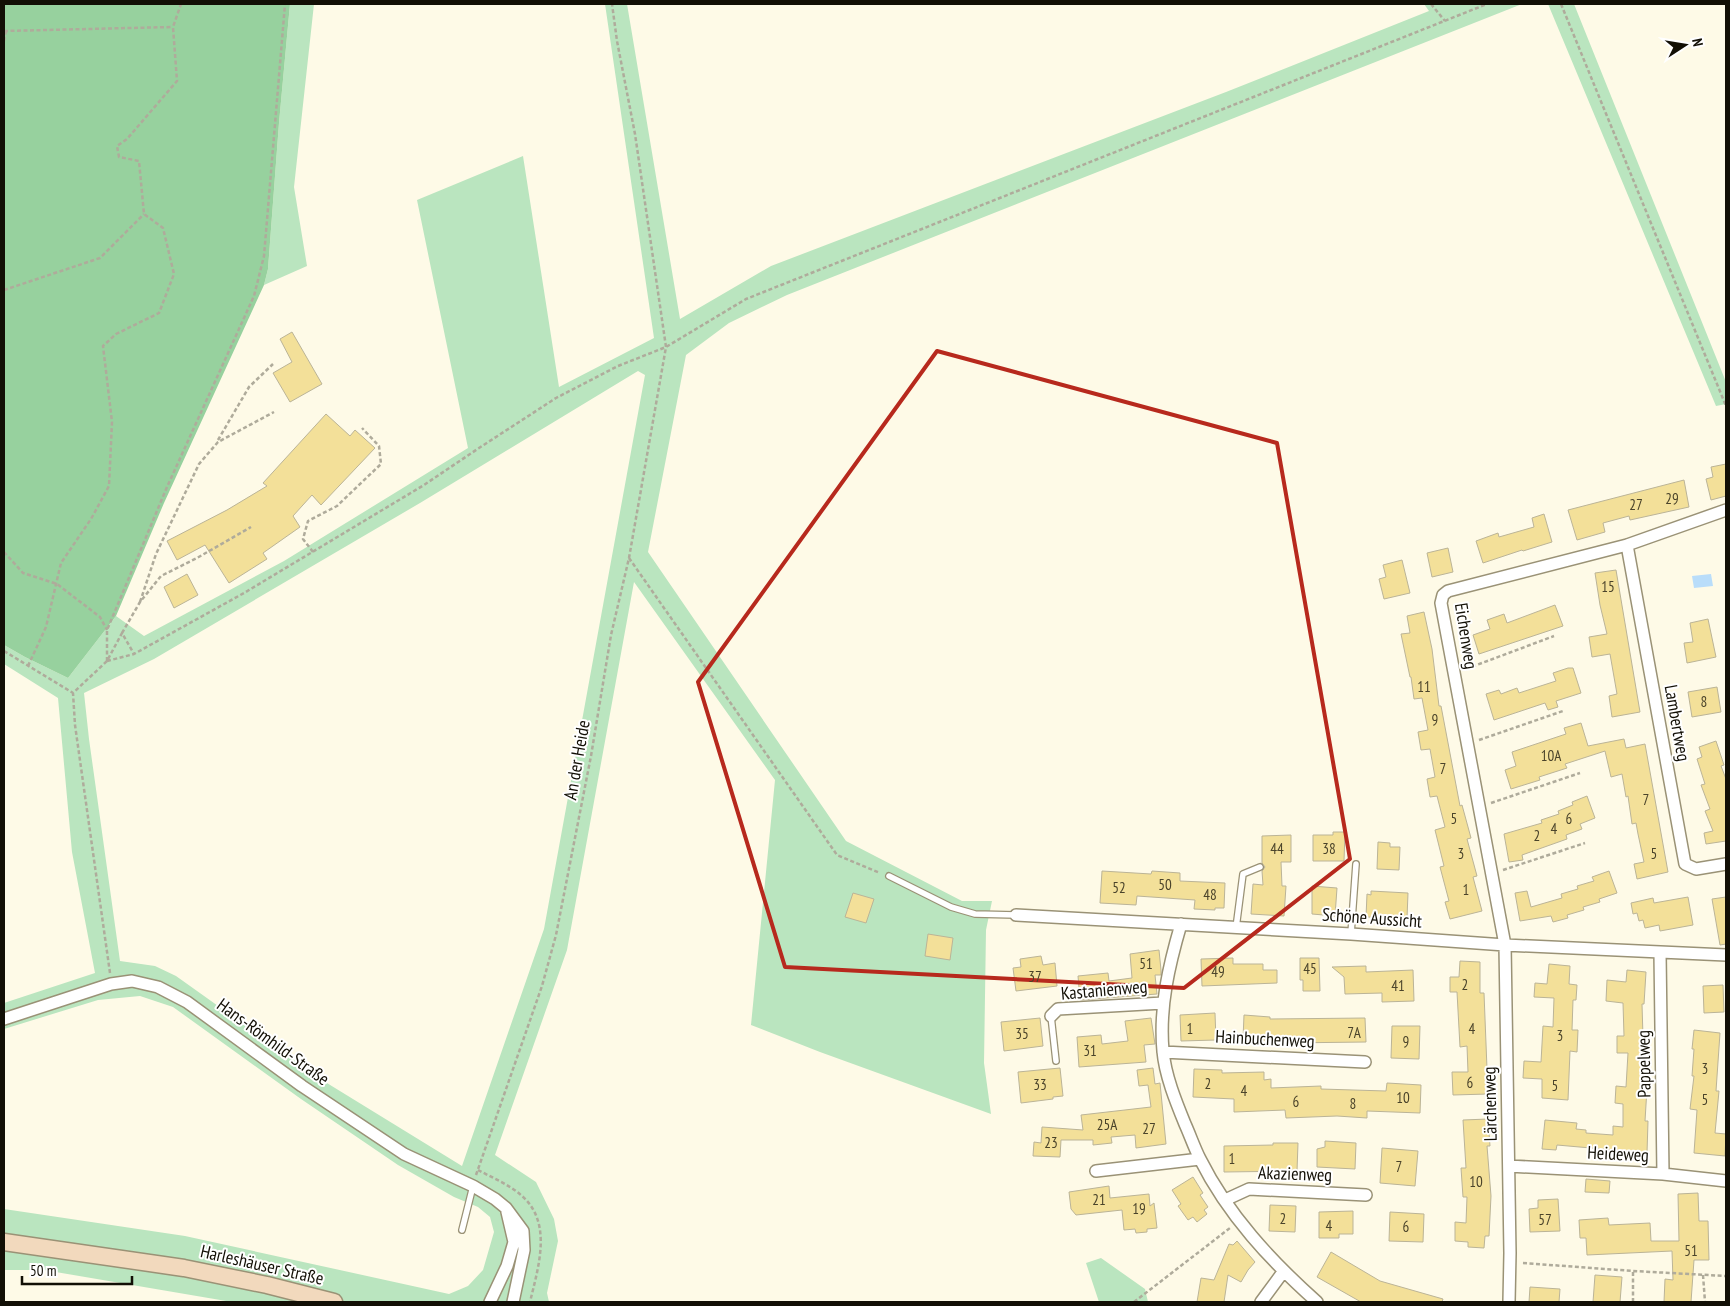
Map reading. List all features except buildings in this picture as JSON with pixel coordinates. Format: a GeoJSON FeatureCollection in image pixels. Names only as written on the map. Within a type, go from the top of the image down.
{"type":"FeatureCollection","features":[{"type":"Feature","properties":{"kind":"main road","name":"Harleshäuser Straße"},"geometry":{"type":"LineString","coordinates":[[4,1242],[184,1268],[267,1285],[334,1302]]}},
{"type":"Feature","properties":{"kind":"street","name":"Eichenweg"},"geometry":{"type":"LineString","coordinates":[[1504,945],[1441,603],[1443,596],[1448,591],[1627,545],[1726,510]]}},
{"type":"Feature","properties":{"kind":"street","name":"Lambertweg"},"geometry":{"type":"LineString","coordinates":[[1627,545],[1685,864],[1696,869],[1726,864]]}},
{"type":"Feature","properties":{"kind":"street","name":"Schöne Aussicht"},"geometry":{"type":"LineString","coordinates":[[1016,915],[1351,934],[1504,945],[1726,955]]}},
{"type":"Feature","properties":{"kind":"street","name":"Kastanienweg"},"geometry":{"type":"LineString","coordinates":[[1181,924],[1171,958],[1163,1002],[1163,1052],[1175,1102],[1200,1159],[1239,1220],[1283,1272],[1317,1302]]}},
{"type":"Feature","properties":{"kind":"street","name":"Lärchenweg"},"geometry":{"type":"LineString","coordinates":[[1504,945],[1509,1166],[1509,1264]]}},
{"type":"Feature","properties":{"kind":"street","name":"Pappelweg"},"geometry":{"type":"LineString","coordinates":[[1660,953],[1664,1174]]}},
{"type":"Feature","properties":{"kind":"street","name":"Hans-Römhild-Straße"},"geometry":{"type":"LineString","coordinates":[[4,1019],[111,984],[132,981],[158,987],[187,1002],[302,1086],[404,1154],[473,1186],[506,1208],[523,1231],[524,1240],[524,1250],[513,1302]]}},
{"type":"Feature","properties":{"kind":"street","name":"Kastanienweg"},"geometry":{"type":"LineString","coordinates":[[1051,1016],[1058,1009],[1163,1002]]}},
{"type":"Feature","properties":{"kind":"street","name":"Hainbuchenweg"},"geometry":{"type":"LineString","coordinates":[[1163,1052],[1365,1062]]}},
{"type":"Feature","properties":{"kind":"street"},"geometry":{"type":"LineString","coordinates":[[1096,1171],[1200,1159]]}},
{"type":"Feature","properties":{"kind":"street","name":"Heideweg"},"geometry":{"type":"LineString","coordinates":[[1509,1166],[1664,1174],[1726,1181]]}},
{"type":"Feature","properties":{"kind":"street","name":"Akazienweg"},"geometry":{"type":"LineString","coordinates":[[1225,1200],[1249,1189],[1366,1195]]}},
{"type":"Feature","properties":{"kind":"street"},"geometry":{"type":"LineString","coordinates":[[490,1302],[507,1266],[514,1242],[506,1208]]}},
{"type":"Feature","properties":{"kind":"street"},"geometry":{"type":"LineString","coordinates":[[1509,1264],[1509,1302]]}},
{"type":"Feature","properties":{"kind":"street"},"geometry":{"type":"LineString","coordinates":[[1261,1302],[1283,1272]]}},
{"type":"Feature","properties":{"kind":"lane"},"geometry":{"type":"LineString","coordinates":[[1351,934],[1356,864]]}},
{"type":"Feature","properties":{"kind":"lane"},"geometry":{"type":"LineString","coordinates":[[1236,928],[1243,874],[1260,867]]}},
{"type":"Feature","properties":{"kind":"lane"},"geometry":{"type":"LineString","coordinates":[[889,876],[951,908],[975,914],[1016,915]]}},
{"type":"Feature","properties":{"kind":"lane"},"geometry":{"type":"LineString","coordinates":[[1051,1016],[1056,1061]]}},
{"type":"Feature","properties":{"kind":"lane"},"geometry":{"type":"LineString","coordinates":[[462,1230],[473,1186]]}},
{"type":"Feature","properties":{"kind":"path"},"geometry":{"type":"LineString","coordinates":[[28,666],[46,627],[61,563],[91,520],[109,486],[112,422],[103,346],[116,334],[160,313],[174,274],[163,228],[144,214],[139,161],[119,157],[117,146],[127,139],[177,81],[173,27],[180,4]]}},
{"type":"Feature","properties":{"kind":"path"},"geometry":{"type":"LineString","coordinates":[[107,661],[107,630],[167,487],[254,296],[264,256],[285,4]]}},
{"type":"Feature","properties":{"kind":"path","name":"An der Heide"},"geometry":{"type":"LineString","coordinates":[[478,1170],[542,986],[556,935],[591,756],[611,635],[629,558],[666,347],[635,134],[612,4]]}},
{"type":"Feature","properties":{"kind":"path"},"geometry":{"type":"LineString","coordinates":[[1431,4],[1445,21]]}},
{"type":"Feature","properties":{"kind":"path"},"geometry":{"type":"LineString","coordinates":[[107,661],[134,654],[244,593],[424,485],[556,398],[618,366],[666,347],[746,299],[1487,4]]}},
{"type":"Feature","properties":{"kind":"path"},"geometry":{"type":"LineString","coordinates":[[1561,4],[1726,406]]}},
{"type":"Feature","properties":{"kind":"path"},"geometry":{"type":"LineString","coordinates":[[4,41],[5,31],[173,27]]}},
{"type":"Feature","properties":{"kind":"path"},"geometry":{"type":"LineString","coordinates":[[4,290],[100,258],[144,214]]}},
{"type":"Feature","properties":{"kind":"path"},"geometry":{"type":"LineString","coordinates":[[140,602],[156,554],[199,464],[218,442],[249,387],[273,364]]}},
{"type":"Feature","properties":{"kind":"path"},"geometry":{"type":"LineString","coordinates":[[218,442],[274,412]]}},
{"type":"Feature","properties":{"kind":"path"},"geometry":{"type":"LineString","coordinates":[[313,552],[303,539],[308,521],[337,506],[381,464],[379,446],[362,428]]}},
{"type":"Feature","properties":{"kind":"path"},"geometry":{"type":"LineString","coordinates":[[73,693],[107,661],[140,602],[161,576],[197,558],[250,527]]}},
{"type":"Feature","properties":{"kind":"path"},"geometry":{"type":"LineString","coordinates":[[4,552],[23,573],[57,584],[100,617],[107,630]]}},
{"type":"Feature","properties":{"kind":"path"},"geometry":{"type":"LineString","coordinates":[[629,558],[837,855],[889,876]]}},
{"type":"Feature","properties":{"kind":"path"},"geometry":{"type":"LineString","coordinates":[[122,633],[134,654]]}},
{"type":"Feature","properties":{"kind":"path"},"geometry":{"type":"LineString","coordinates":[[1454,674],[1554,636]]}},
{"type":"Feature","properties":{"kind":"path"},"geometry":{"type":"LineString","coordinates":[[4,651],[73,693]]}},
{"type":"Feature","properties":{"kind":"path"},"geometry":{"type":"LineString","coordinates":[[73,693],[75,725],[111,984]]}},
{"type":"Feature","properties":{"kind":"path"},"geometry":{"type":"LineString","coordinates":[[1467,744],[1563,711]]}},
{"type":"Feature","properties":{"kind":"path"},"geometry":{"type":"LineString","coordinates":[[1478,807],[1580,773]]}},
{"type":"Feature","properties":{"kind":"path"},"geometry":{"type":"LineString","coordinates":[[1491,874],[1585,843]]}},
{"type":"Feature","properties":{"kind":"path"},"geometry":{"type":"LineString","coordinates":[[1134,1302],[1239,1220]]}},
{"type":"Feature","properties":{"kind":"path"},"geometry":{"type":"LineString","coordinates":[[1509,1264],[1514,1262],[1726,1276]]}},
{"type":"Feature","properties":{"kind":"path"},"geometry":{"type":"LineString","coordinates":[[1633,1271],[1633,1302]]}},
{"type":"Feature","properties":{"kind":"path"},"geometry":{"type":"LineString","coordinates":[[1703,1275],[1705,1302]]}},
{"type":"Feature","properties":{"kind":"highlighted area"},"geometry":{"type":"Polygon","coordinates":[[[937,351],[1277,443],[1350,859],[1184,988],[785,967],[698,682],[937,351]]]}},
{"type":"Feature","properties":{"kind":"green space"},"geometry":{"type":"Polygon","coordinates":[[[4,4],[290,4],[268,269],[264,285],[164,503],[116,616],[68,678],[4,645],[4,4]]]}},
{"type":"Feature","properties":{"kind":"green space"},"geometry":{"type":"Polygon","coordinates":[[[290,4],[314,4],[294,187],[307,266],[264,285],[268,269],[290,4]]]}},
{"type":"Feature","properties":{"kind":"green space"},"geometry":{"type":"Polygon","coordinates":[[[605,4],[627,4],[680,319],[771,266],[1226,92],[1429,11],[1424,4],[1522,4],[787,295],[729,323],[686,355],[648,552],[846,841],[962,901],[992,901],[986,930],[984,1063],[991,1114],[751,1025],[775,780],[634,582],[567,950],[495,1155],[536,1182],[554,1219],[558,1241],[547,1293],[549,1302],[232,1302],[44,1270],[4,1270],[4,1209],[185,1236],[449,1294],[468,1286],[483,1270],[494,1232],[490,1217],[478,1207],[454,1197],[398,1165],[301,1099],[173,1007],[140,996],[98,1000],[4,1029],[4,1003],[95,973],[72,852],[58,698],[4,664],[4,645],[68,678],[116,616],[144,636],[284,561],[468,448],[417,200],[523,156],[559,387],[654,338],[605,4]],[[638,371],[420,503],[154,659],[84,693],[120,961],[155,966],[176,976],[322,1080],[462,1166],[544,929],[645,375],[638,371]]]}},
{"type":"Feature","properties":{"kind":"green space"},"geometry":{"type":"Polygon","coordinates":[[[1548,4],[1574,4],[1726,382],[1726,404],[1716,406],[1548,4]]]}},
{"type":"Feature","properties":{"kind":"green space"},"geometry":{"type":"Polygon","coordinates":[[[1101,1258],[1145,1289],[1148,1302],[1099,1302],[1086,1263],[1101,1258]]]}},
{"type":"Feature","properties":{"kind":"water"},"geometry":{"type":"Polygon","coordinates":[[[1711,574],[1713,586],[1694,588],[1692,576],[1711,574]]]}}]}
